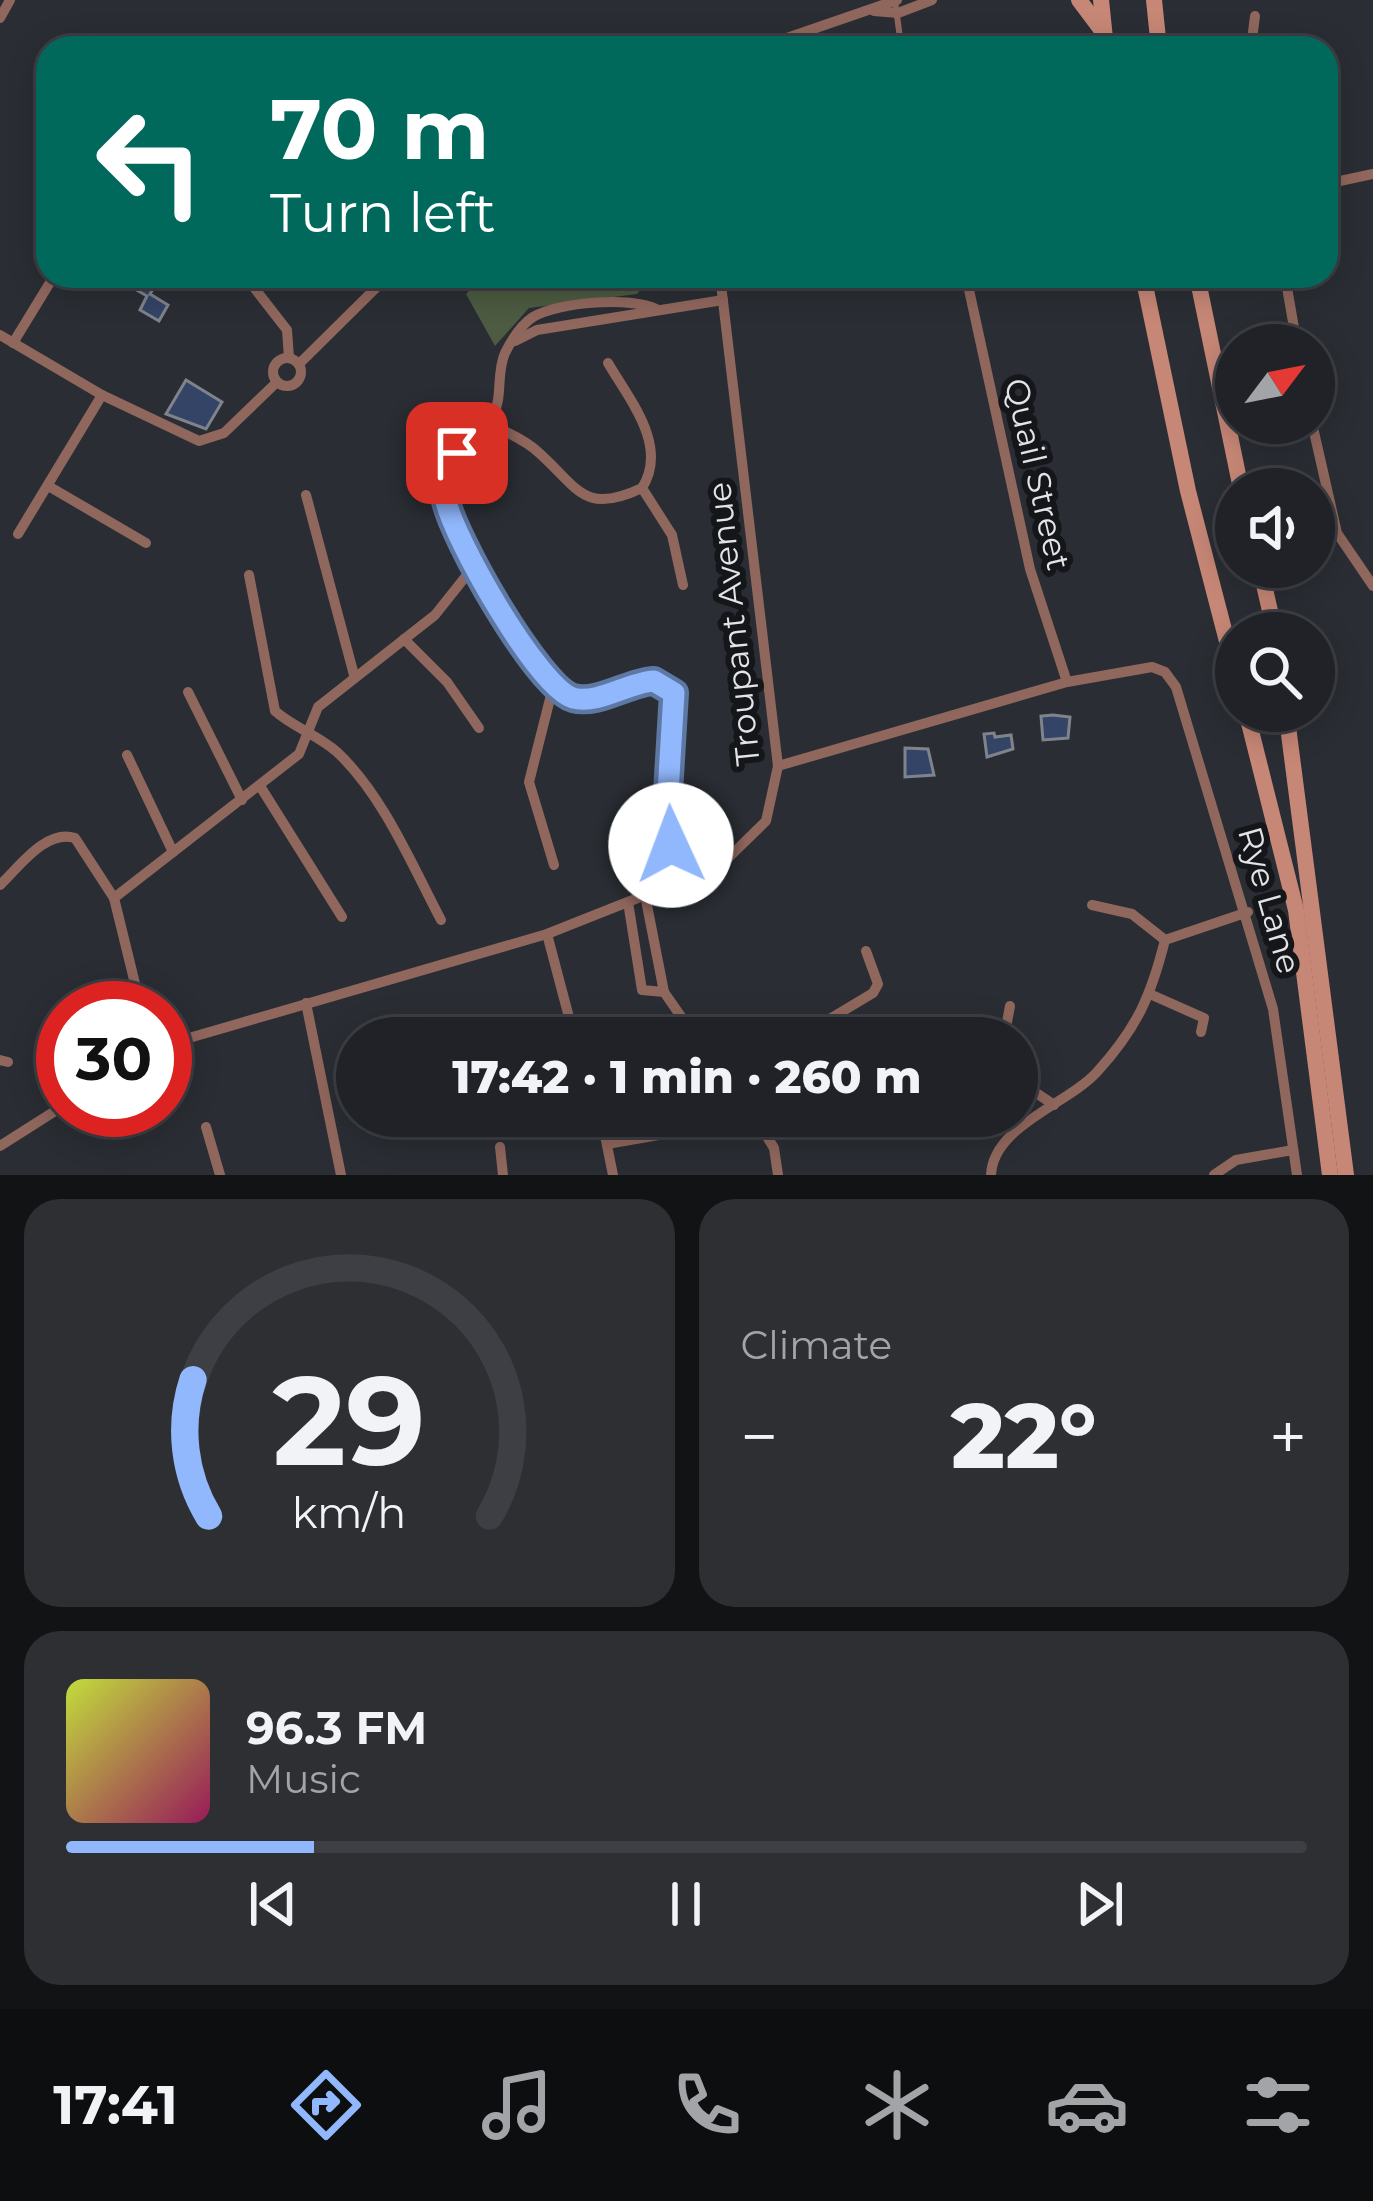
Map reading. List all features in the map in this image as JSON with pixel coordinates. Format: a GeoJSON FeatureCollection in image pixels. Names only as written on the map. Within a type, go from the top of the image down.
{"type":"FeatureCollection","features":[{"type":"Feature","properties":{"kind":"main road"},"geometry":{"type":"LineString","coordinates":[[1079,0],[1102,36]]}},
{"type":"Feature","properties":{"kind":"main road"},"geometry":{"type":"LineString","coordinates":[[1101,0],[1105,36]]}},
{"type":"Feature","properties":{"kind":"main road"},"geometry":{"type":"LineString","coordinates":[[1154,0],[1158,36]]}},
{"type":"Feature","properties":{"kind":"main road"},"geometry":{"type":"LineString","coordinates":[[1146,288],[1188,491],[1219,612]]}},
{"type":"Feature","properties":{"kind":"main road"},"geometry":{"type":"LineString","coordinates":[[1199,288],[1236,468]]}},
{"type":"Feature","properties":{"kind":"main road"},"geometry":{"type":"LineString","coordinates":[[1251,732],[1296,910],[1330,1175]]}},
{"type":"Feature","properties":{"kind":"main road"},"geometry":{"type":"LineString","coordinates":[[1289,732],[1346,1175]]}},
{"type":"Feature","properties":{"kind":"street"},"geometry":{"type":"LineString","coordinates":[[0,18],[10,0]]}},
{"type":"Feature","properties":{"kind":"street"},"geometry":{"type":"LineString","coordinates":[[793,36],[870,10],[932,0]]}},
{"type":"Feature","properties":{"kind":"street"},"geometry":{"type":"LineString","coordinates":[[1252,36],[1255,16]]}},
{"type":"Feature","properties":{"kind":"street"},"geometry":{"type":"LineString","coordinates":[[1338,181],[1373,174]]}},
{"type":"Feature","properties":{"kind":"street"},"geometry":{"type":"LineString","coordinates":[[14,343],[47,288]]}},
{"type":"Feature","properties":{"kind":"street"},"geometry":{"type":"LineString","coordinates":[[0,335],[102,395],[184,436],[208,440],[224,433],[277,382],[295,383],[285,326],[255,288]]}},
{"type":"Feature","properties":{"kind":"street"},"geometry":{"type":"LineString","coordinates":[[277,382],[274,365],[294,361],[375,288]]}},
{"type":"Feature","properties":{"kind":"street","name":"Troupant Avenue"},"geometry":{"type":"LineString","coordinates":[[192,1037],[547,934],[721,866],[766,821],[778,766],[721,288]]}},
{"type":"Feature","properties":{"kind":"street","name":"Quail Street"},"geometry":{"type":"LineString","coordinates":[[969,288],[1030,569],[1067,682]]}},
{"type":"Feature","properties":{"kind":"street"},"geometry":{"type":"LineString","coordinates":[[1287,288],[1293,324]]}},
{"type":"Feature","properties":{"kind":"street"},"geometry":{"type":"LineString","coordinates":[[671,845],[668,793],[674,693],[654,681],[588,699],[553,687],[473,566],[448,511],[444,483],[457,453],[488,423],[512,343],[527,321],[552,310],[623,300],[658,310],[723,300]]}},
{"type":"Feature","properties":{"kind":"street"},"geometry":{"type":"LineString","coordinates":[[488,423],[535,448],[585,497],[610,500],[642,488],[650,470],[650,443],[608,363]]}},
{"type":"Feature","properties":{"kind":"street"},"geometry":{"type":"LineString","coordinates":[[18,534],[102,395]]}},
{"type":"Feature","properties":{"kind":"street"},"geometry":{"type":"LineString","coordinates":[[1317,444],[1336,533],[1373,586]]}},
{"type":"Feature","properties":{"kind":"street"},"geometry":{"type":"LineString","coordinates":[[50,487],[146,542]]}},
{"type":"Feature","properties":{"kind":"street"},"geometry":{"type":"LineString","coordinates":[[642,488],[671,535],[683,584]]}},
{"type":"Feature","properties":{"kind":"street"},"geometry":{"type":"LineString","coordinates":[[306,495],[353,675]]}},
{"type":"Feature","properties":{"kind":"street"},"geometry":{"type":"LineString","coordinates":[[114,898],[301,752],[306,728],[318,707],[439,611],[473,566]]}},
{"type":"Feature","properties":{"kind":"street"},"geometry":{"type":"LineString","coordinates":[[249,575],[270,701],[283,718],[306,728],[342,758],[385,818],[442,920]]}},
{"type":"Feature","properties":{"kind":"street"},"geometry":{"type":"LineString","coordinates":[[404,639],[447,682],[479,728]]}},
{"type":"Feature","properties":{"kind":"street","name":"Rye Lane"},"geometry":{"type":"LineString","coordinates":[[1067,682],[1147,667],[1165,672],[1176,687],[1248,912],[1273,1009],[1297,1175]]}},
{"type":"Feature","properties":{"kind":"street"},"geometry":{"type":"LineString","coordinates":[[778,766],[1067,682]]}},
{"type":"Feature","properties":{"kind":"street"},"geometry":{"type":"LineString","coordinates":[[553,687],[529,782],[554,865]]}},
{"type":"Feature","properties":{"kind":"street"},"geometry":{"type":"LineString","coordinates":[[188,692],[242,800]]}},
{"type":"Feature","properties":{"kind":"street"},"geometry":{"type":"LineString","coordinates":[[127,755],[173,852]]}},
{"type":"Feature","properties":{"kind":"street"},"geometry":{"type":"LineString","coordinates":[[260,786],[342,917]]}},
{"type":"Feature","properties":{"kind":"street"},"geometry":{"type":"LineString","coordinates":[[0,885],[49,840],[65,835],[75,838],[114,898],[134,981]]}},
{"type":"Feature","properties":{"kind":"street"},"geometry":{"type":"LineString","coordinates":[[646,896],[664,992],[681,1017]]}},
{"type":"Feature","properties":{"kind":"street"},"geometry":{"type":"LineString","coordinates":[[628,902],[642,990],[664,992]]}},
{"type":"Feature","properties":{"kind":"street"},"geometry":{"type":"LineString","coordinates":[[1092,904],[1132,914],[1165,940]]}},
{"type":"Feature","properties":{"kind":"street"},"geometry":{"type":"LineString","coordinates":[[1165,940],[1248,912]]}},
{"type":"Feature","properties":{"kind":"street"},"geometry":{"type":"LineString","coordinates":[[547,934],[569,1017]]}},
{"type":"Feature","properties":{"kind":"street"},"geometry":{"type":"LineString","coordinates":[[991,1175],[995,1157],[1011,1137],[1095,1075],[1152,995],[1165,940]]}},
{"type":"Feature","properties":{"kind":"street"},"geometry":{"type":"LineString","coordinates":[[833,1017],[873,993],[878,983],[866,951]]}},
{"type":"Feature","properties":{"kind":"street"},"geometry":{"type":"LineString","coordinates":[[1152,995],[1205,1019],[1201,1032]]}},
{"type":"Feature","properties":{"kind":"street"},"geometry":{"type":"LineString","coordinates":[[306,1004],[341,1175]]}},
{"type":"Feature","properties":{"kind":"street"},"geometry":{"type":"LineString","coordinates":[[1008,1017],[1010,1006]]}},
{"type":"Feature","properties":{"kind":"street"},"geometry":{"type":"LineString","coordinates":[[1038,1094],[1054,1105]]}},
{"type":"Feature","properties":{"kind":"street"},"geometry":{"type":"LineString","coordinates":[[0,1146],[36,1123]]}},
{"type":"Feature","properties":{"kind":"street"},"geometry":{"type":"LineString","coordinates":[[206,1127],[220,1175]]}},
{"type":"Feature","properties":{"kind":"street"},"geometry":{"type":"LineString","coordinates":[[606,1137],[614,1175]]}},
{"type":"Feature","properties":{"kind":"street"},"geometry":{"type":"LineString","coordinates":[[607,1144],[645,1137]]}},
{"type":"Feature","properties":{"kind":"street"},"geometry":{"type":"LineString","coordinates":[[767,1137],[778,1175]]}},
{"type":"Feature","properties":{"kind":"street"},"geometry":{"type":"LineString","coordinates":[[500,1148],[503,1175]]}},
{"type":"Feature","properties":{"kind":"street"},"geometry":{"type":"LineString","coordinates":[[1214,1175],[1236,1160],[1293,1150]]}},
{"type":"Feature","properties":{"kind":"lane"},"geometry":{"type":"LineString","coordinates":[[897,5],[900,36]]}},
{"type":"Feature","properties":{"kind":"green space"},"geometry":{"type":"Polygon","coordinates":[[[472,288],[642,288],[637,294],[529,308],[495,346],[466,294],[472,288]]]}},
{"type":"Feature","properties":{"kind":"building"},"geometry":{"type":"Polygon","coordinates":[[[133,288],[154,288],[150,294],[168,305],[159,321],[140,310],[147,296],[133,288]]]}},
{"type":"Feature","properties":{"kind":"building"},"geometry":{"type":"Polygon","coordinates":[[[186,380],[222,402],[206,429],[166,414],[186,380]]]}},
{"type":"Feature","properties":{"kind":"building"},"geometry":{"type":"Polygon","coordinates":[[[1041,716],[1070,717],[1068,738],[1043,740],[1041,716]]]}},
{"type":"Feature","properties":{"kind":"building"},"geometry":{"type":"Polygon","coordinates":[[[984,734],[995,737],[1011,735],[1013,749],[987,757],[984,734]]]}},
{"type":"Feature","properties":{"kind":"building"},"geometry":{"type":"Polygon","coordinates":[[[905,748],[928,749],[934,775],[905,777],[905,748]]]}},
{"type":"Feature","properties":{"kind":"route"},"geometry":{"type":"LineString","coordinates":[[457,453],[444,483],[448,511],[473,566],[553,687],[571,697],[588,699],[654,681],[674,693],[677,704],[668,793],[671,845]]}}]}
